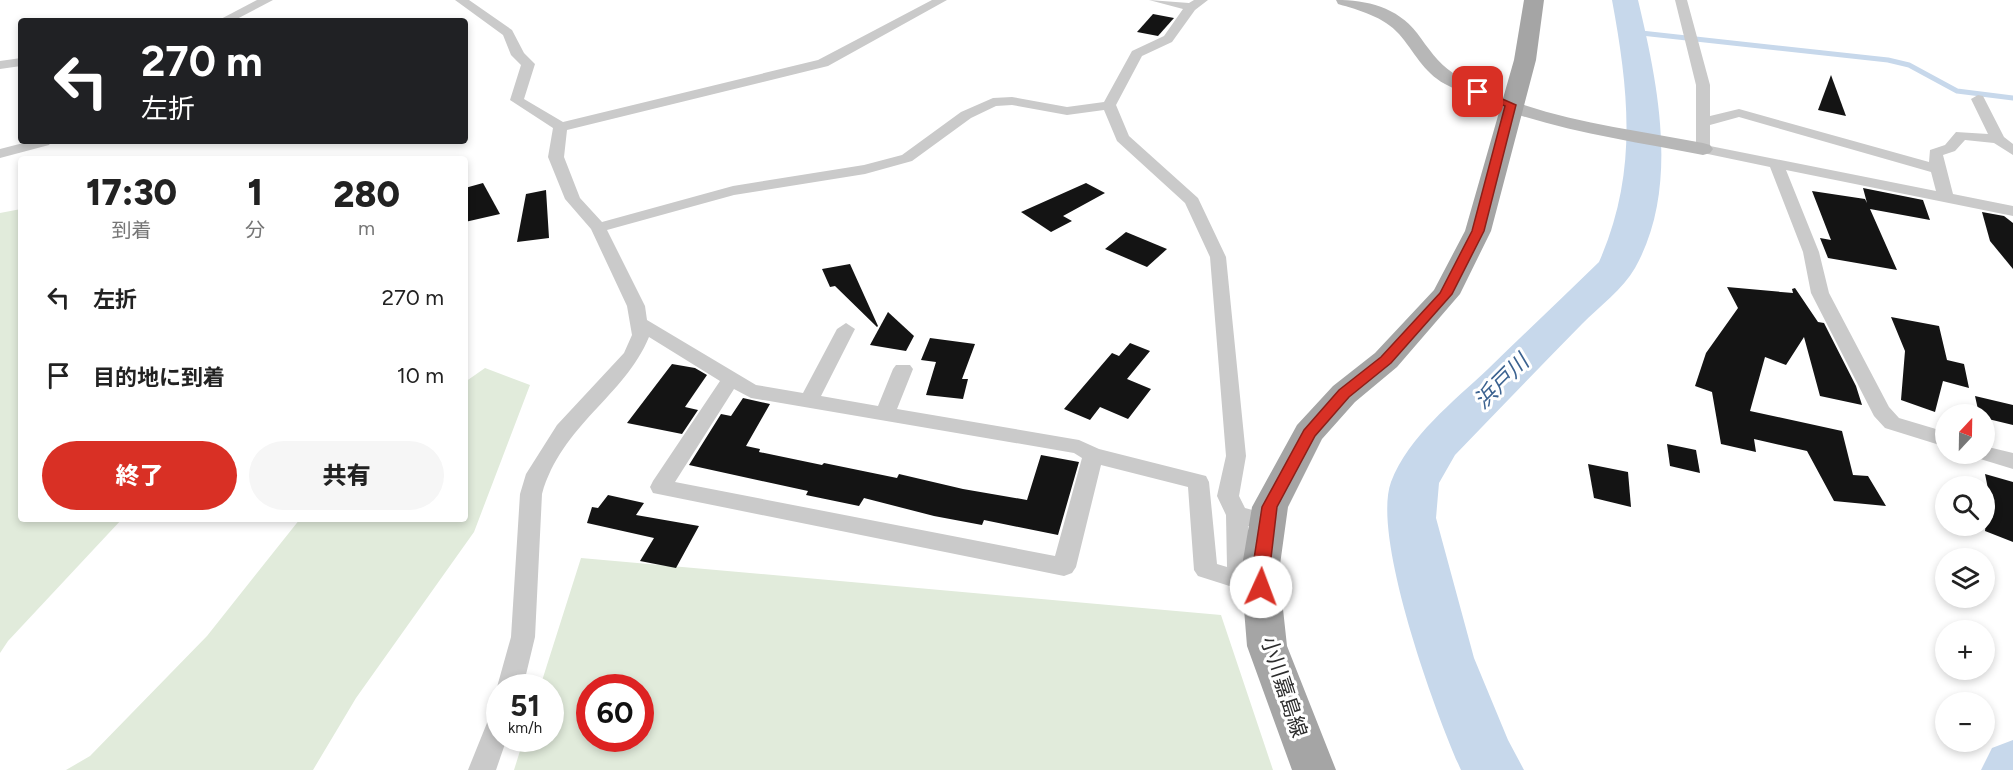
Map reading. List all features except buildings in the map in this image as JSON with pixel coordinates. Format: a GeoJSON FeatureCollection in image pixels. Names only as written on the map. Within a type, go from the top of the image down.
{"type":"FeatureCollection","features":[{"type":"Feature","properties":{"kind":"main road","name":"小川嘉島線"},"geometry":{"type":"LineString","coordinates":[[1314,770],[1267,646],[1250,584],[1260,572],[1270,507],[1309,433],[1344,394],[1386,360],[1446,294],[1478,231],[1525,60],[1534,0]]}},
{"type":"Feature","properties":{"kind":"street"},"geometry":{"type":"LineString","coordinates":[[229,18],[267,0]]}},
{"type":"Feature","properties":{"kind":"street"},"geometry":{"type":"LineString","coordinates":[[461,0],[508,33],[518,55],[528,63],[517,100],[531,110],[546,114],[560,127]]}},
{"type":"Feature","properties":{"kind":"street"},"geometry":{"type":"LineString","coordinates":[[560,127],[823,63],[941,0]]}},
{"type":"Feature","properties":{"kind":"street"},"geometry":{"type":"LineString","coordinates":[[1155,0],[1196,3]]}},
{"type":"Feature","properties":{"kind":"street"},"geometry":{"type":"LineString","coordinates":[[1344,0],[1371,8],[1403,28],[1430,64],[1447,77],[1511,105],[1545,115],[1776,164],[2013,211]]}},
{"type":"Feature","properties":{"kind":"street"},"geometry":{"type":"LineString","coordinates":[[1681,0],[1703,85],[1703,122],[1697,147]]}},
{"type":"Feature","properties":{"kind":"street"},"geometry":{"type":"LineString","coordinates":[[1109,105],[1137,54],[1168,39],[1196,3]]}},
{"type":"Feature","properties":{"kind":"street"},"geometry":{"type":"LineString","coordinates":[[0,65],[18,62]]}},
{"type":"Feature","properties":{"kind":"street"},"geometry":{"type":"LineString","coordinates":[[1977,99],[1998,139],[2013,151]]}},
{"type":"Feature","properties":{"kind":"street"},"geometry":{"type":"LineString","coordinates":[[598,228],[733,191],[866,170],[907,158],[966,115],[993,102],[1012,101],[1067,111],[1109,105]]}},
{"type":"Feature","properties":{"kind":"street"},"geometry":{"type":"LineString","coordinates":[[638,322],[751,391],[809,399],[1079,447],[1093,455],[1198,482],[1206,570],[1250,584],[1237,515],[1228,496],[1236,456],[1218,257],[1192,201],[1122,138],[1109,105]]}},
{"type":"Feature","properties":{"kind":"street"},"geometry":{"type":"LineString","coordinates":[[1703,122],[1739,113],[1938,169]]}},
{"type":"Feature","properties":{"kind":"street"},"geometry":{"type":"LineString","coordinates":[[513,674],[523,637],[531,494],[537,474],[564,430],[632,356],[641,335],[636,306],[598,228],[573,199],[556,157],[560,127]]}},
{"type":"Feature","properties":{"kind":"street"},"geometry":{"type":"LineString","coordinates":[[1946,198],[1935,153],[1950,148],[1961,135],[1998,139]]}},
{"type":"Feature","properties":{"kind":"street"},"geometry":{"type":"LineString","coordinates":[[0,154],[37,144]]}},
{"type":"Feature","properties":{"kind":"street"},"geometry":{"type":"LineString","coordinates":[[1776,164],[1811,252],[1820,293],[1881,411],[1892,423],[1935,437]]}},
{"type":"Feature","properties":{"kind":"street"},"geometry":{"type":"LineString","coordinates":[[809,399],[846,329]]}},
{"type":"Feature","properties":{"kind":"street"},"geometry":{"type":"LineString","coordinates":[[885,413],[903,369]]}},
{"type":"Feature","properties":{"kind":"street"},"geometry":{"type":"LineString","coordinates":[[731,379],[661,487],[1064,567],[1093,455]]}},
{"type":"Feature","properties":{"kind":"street"},"geometry":{"type":"LineString","coordinates":[[1995,456],[2013,461]]}},
{"type":"Feature","properties":{"kind":"street"},"geometry":{"type":"LineString","coordinates":[[1237,515],[1267,522]]}},
{"type":"Feature","properties":{"kind":"street"},"geometry":{"type":"LineString","coordinates":[[482,770],[489,752]]}},
{"type":"Feature","properties":{"kind":"green space"},"geometry":{"type":"Polygon","coordinates":[[[18,210],[18,522],[119,522],[8,641],[0,653],[0,213],[18,210]]]}},
{"type":"Feature","properties":{"kind":"green space"},"geometry":{"type":"Polygon","coordinates":[[[485,368],[530,385],[474,532],[356,698],[313,770],[66,770],[90,756],[207,636],[298,522],[468,522],[468,380],[485,368]]]}},
{"type":"Feature","properties":{"kind":"green space"},"geometry":{"type":"Polygon","coordinates":[[[581,558],[1221,615],[1273,770],[514,770],[520,752],[564,752],[564,674],[544,674],[581,558]]]}},
{"type":"Feature","properties":{"kind":"waterway","name":"浜戸川"},"geometry":{"type":"LineString","coordinates":[[1494,770],[1485,757],[1446,658],[1422,570],[1411,518],[1415,483],[1438,444],[1616,267],[1630,235],[1643,169],[1644,135],[1638,67],[1625,0]]}},
{"type":"Feature","properties":{"kind":"waterway"},"geometry":{"type":"LineString","coordinates":[[1632,32],[1888,60],[1909,65],[1957,91],[2013,98]]}},
{"type":"Feature","properties":{"kind":"route"},"geometry":{"type":"LineString","coordinates":[[1261,587],[1260,572],[1270,507],[1309,433],[1344,394],[1386,360],[1446,294],[1478,231],[1511,105],[1478,92]]}}]}
